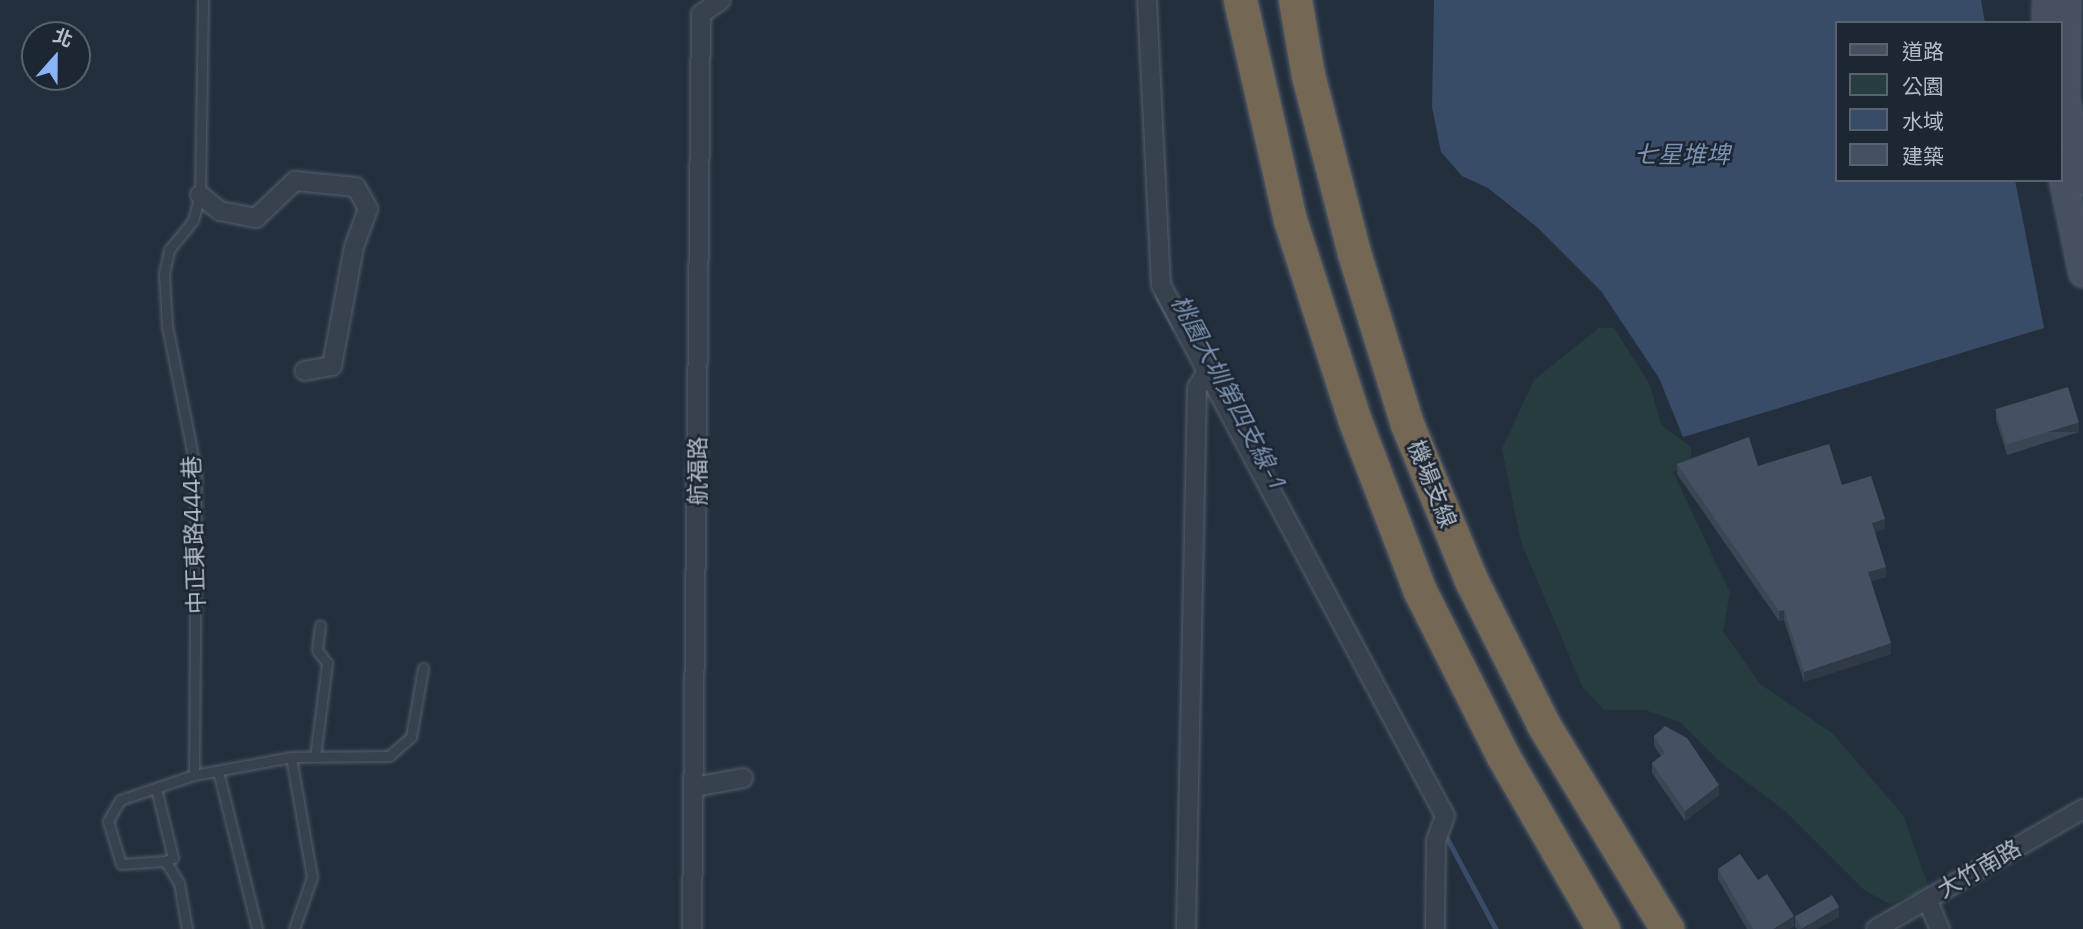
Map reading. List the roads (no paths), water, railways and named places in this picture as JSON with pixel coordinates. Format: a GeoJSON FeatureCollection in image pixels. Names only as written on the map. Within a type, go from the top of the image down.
{"type":"FeatureCollection","features":[{"type":"Feature","properties":{"kind":"highway"},"geometry":{"type":"LineString","coordinates":[[1240,0],[1290,220],[1355,421],[1416,579],[1503,756],[1603,929]]}},
{"type":"Feature","properties":{"kind":"highway","name":"機場支線"},"geometry":{"type":"LineString","coordinates":[[1295,0],[1308,75],[1351,240],[1407,424],[1471,580],[1543,724],[1667,929]]}},
{"type":"Feature","properties":{"kind":"main road"},"geometry":{"type":"LineString","coordinates":[[2046,21],[2047,0]]}},
{"type":"Feature","properties":{"kind":"main road"},"geometry":{"type":"LineString","coordinates":[[2067,0],[2066,99],[2083,181]]}},
{"type":"Feature","properties":{"kind":"main road"},"geometry":{"type":"LineString","coordinates":[[2062,174],[2083,274]]}},
{"type":"Feature","properties":{"kind":"street","name":"航福路"},"geometry":{"type":"LineString","coordinates":[[692,929],[701,14],[721,0]]}},
{"type":"Feature","properties":{"kind":"street"},"geometry":{"type":"LineString","coordinates":[[1147,0],[1161,285],[1445,816],[1436,841],[1435,929]]}},
{"type":"Feature","properties":{"kind":"street"},"geometry":{"type":"LineString","coordinates":[[200,195],[220,211],[256,218],[295,181],[356,187],[368,209],[354,247],[332,366],[303,371]]}},
{"type":"Feature","properties":{"kind":"street"},"geometry":{"type":"LineString","coordinates":[[1186,929],[1197,388],[1206,373]]}},
{"type":"Feature","properties":{"kind":"street"},"geometry":{"type":"LineString","coordinates":[[695,787],[743,778]]}},
{"type":"Feature","properties":{"kind":"street","name":"大竹南路"},"geometry":{"type":"LineString","coordinates":[[1875,929],[2083,808]]}},
{"type":"Feature","properties":{"kind":"street"},"geometry":{"type":"LineString","coordinates":[[1927,899],[1940,929]]}},
{"type":"Feature","properties":{"kind":"lane","name":"中正東路444巷"},"geometry":{"type":"LineString","coordinates":[[194,775],[196,471],[167,326],[164,274],[169,250],[193,220],[200,195],[203,0]]}},
{"type":"Feature","properties":{"kind":"lane"},"geometry":{"type":"LineString","coordinates":[[315,757],[327,663],[317,650],[320,625]]}},
{"type":"Feature","properties":{"kind":"lane"},"geometry":{"type":"LineString","coordinates":[[156,788],[173,858],[121,864],[108,821],[120,800],[194,775],[292,757],[389,755],[411,737],[423,668]]}},
{"type":"Feature","properties":{"kind":"lane"},"geometry":{"type":"LineString","coordinates":[[292,757],[312,877],[294,929]]}},
{"type":"Feature","properties":{"kind":"lane"},"geometry":{"type":"LineString","coordinates":[[218,771],[257,929]]}},
{"type":"Feature","properties":{"kind":"lane"},"geometry":{"type":"LineString","coordinates":[[165,861],[179,883],[187,929]]}},
{"type":"Feature","properties":{"kind":"water","name":"七星堆埤"},"geometry":{"type":"Polygon","coordinates":[[[1434,0],[1981,0],[1985,21],[1834,21],[1834,182],[2015,182],[2044,328],[1683,437],[1659,378],[1601,291],[1537,227],[1488,188],[1462,176],[1441,152],[1432,107],[1434,0]]]}},
{"type":"Feature","properties":{"kind":"waterway","name":"桃園大圳第四支線-1"},"geometry":{"type":"LineString","coordinates":[[1157,296],[1174,328]]}},
{"type":"Feature","properties":{"kind":"waterway","name":"桃園大圳第四支線-1"},"geometry":{"type":"LineString","coordinates":[[1445,834],[1496,929]]}}]}
